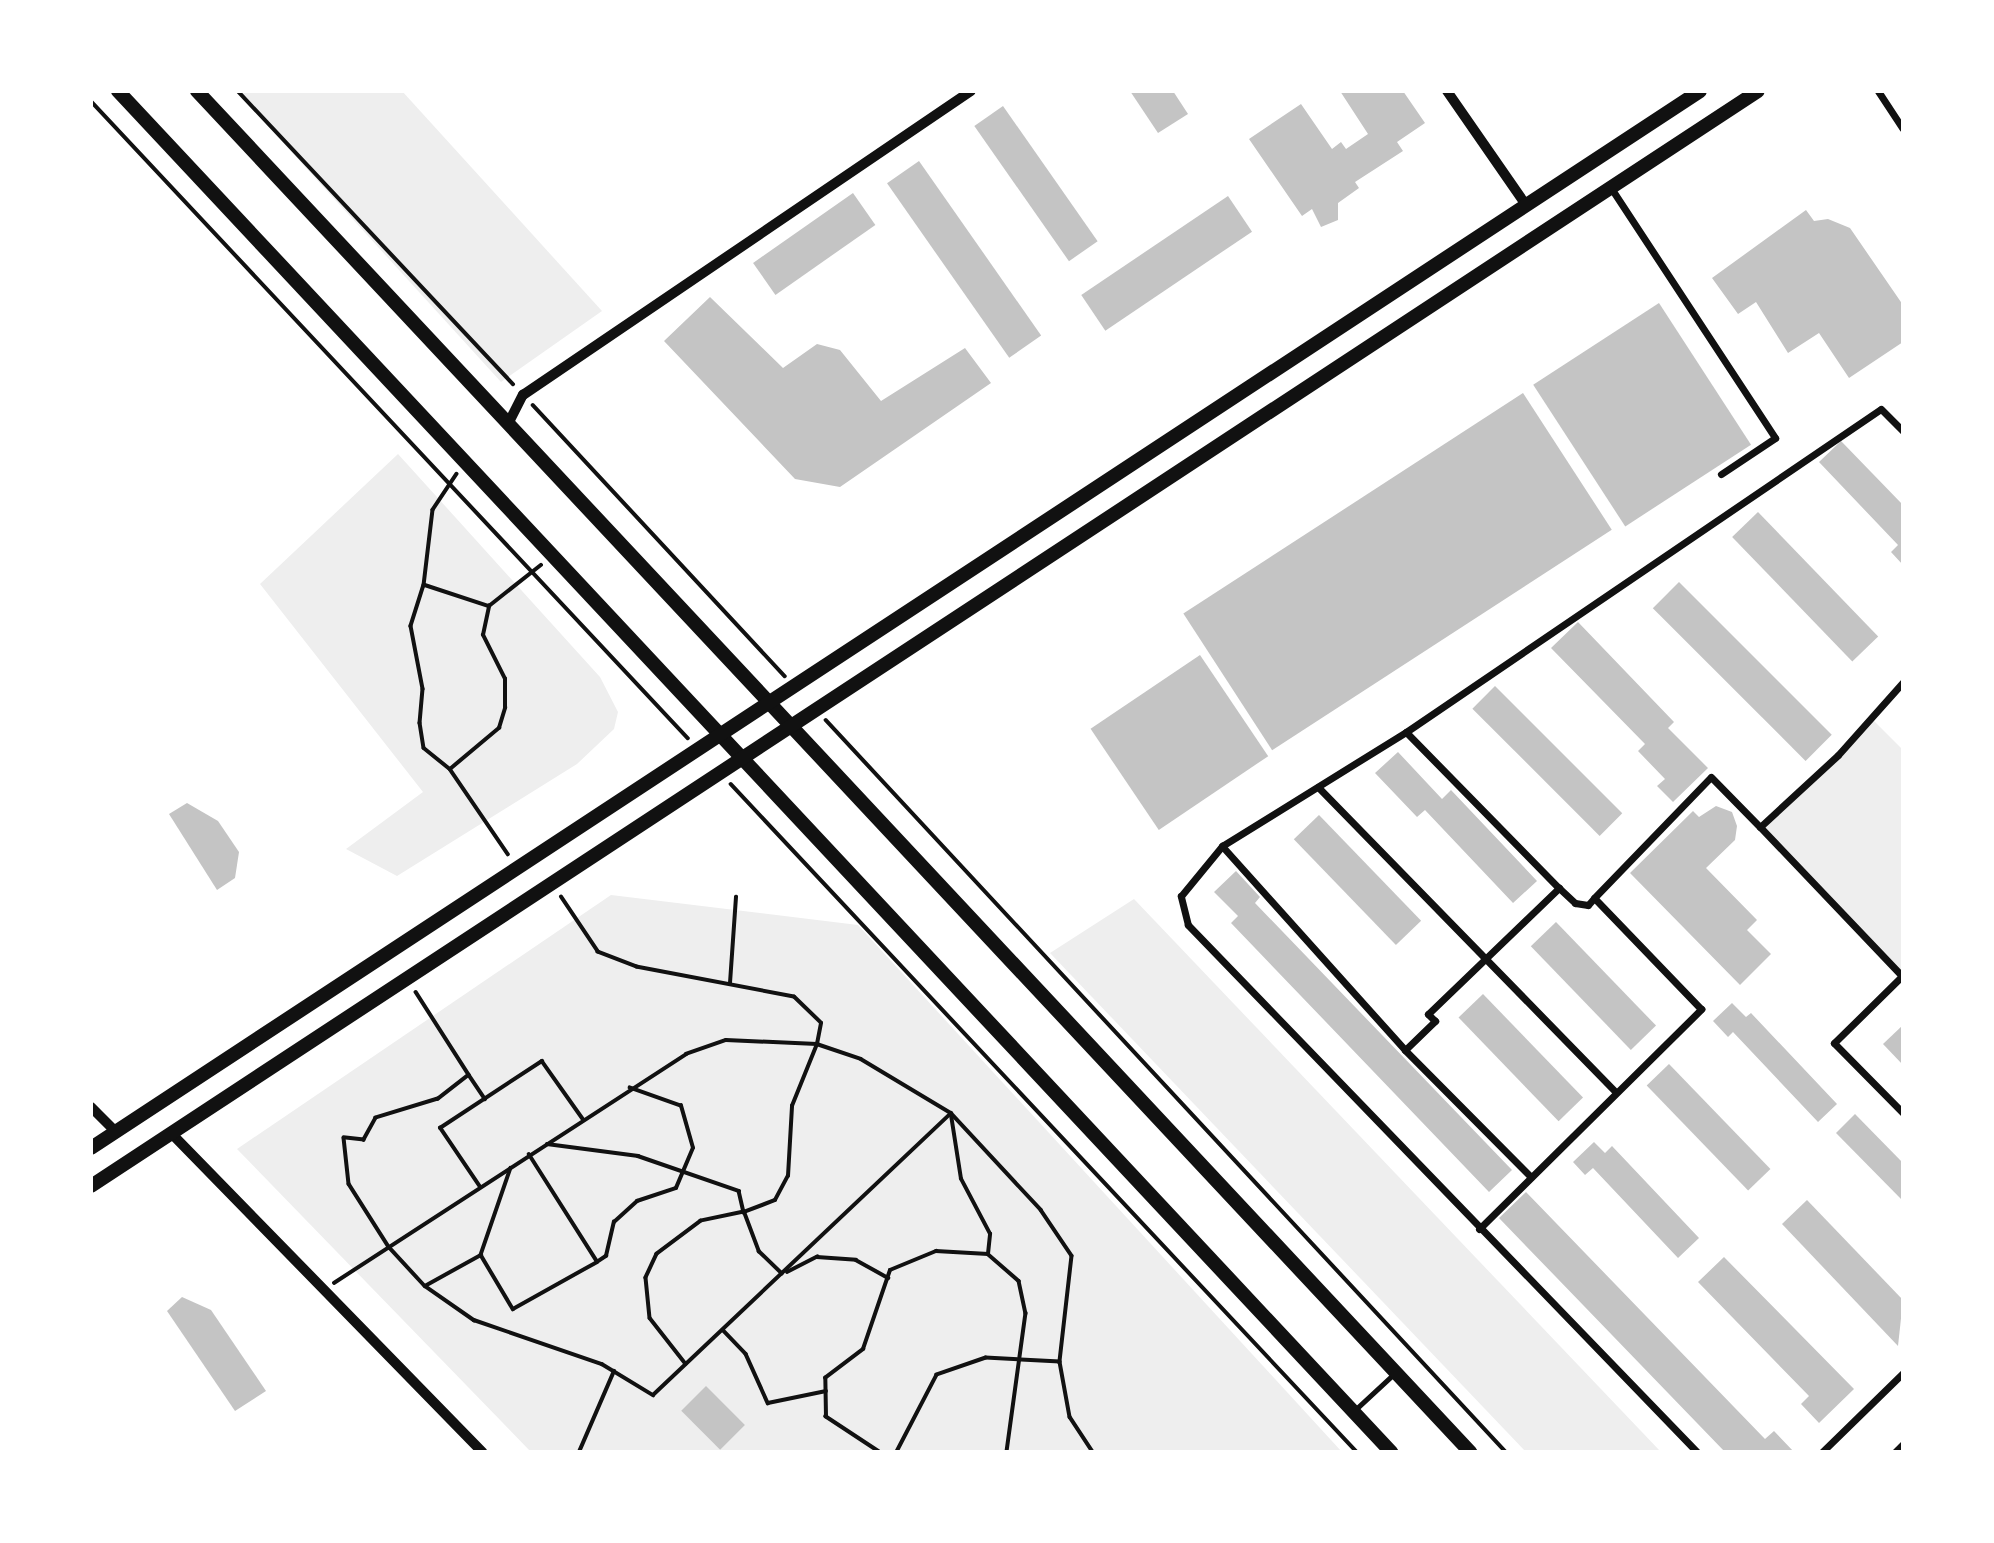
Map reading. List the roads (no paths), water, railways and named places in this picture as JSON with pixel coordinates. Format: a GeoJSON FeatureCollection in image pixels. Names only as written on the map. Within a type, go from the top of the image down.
{"type":"FeatureCollection","features":[{"type":"Feature","properties":{"kind":"main road"},"geometry":{"type":"LineString","coordinates":[[118,91],[1391,1452]]}},
{"type":"Feature","properties":{"kind":"main road"},"geometry":{"type":"LineString","coordinates":[[197,91],[1470,1452]]}},
{"type":"Feature","properties":{"kind":"main road"},"geometry":{"type":"LineString","coordinates":[[91,1148],[1700,91]]}},
{"type":"Feature","properties":{"kind":"main road"},"geometry":{"type":"LineString","coordinates":[[91,1186],[1758,91]]}},
{"type":"Feature","properties":{"kind":"street"},"geometry":{"type":"LineString","coordinates":[[508,424],[523,395],[971,91]]}},
{"type":"Feature","properties":{"kind":"street"},"geometry":{"type":"LineString","coordinates":[[1447,91],[1526,205]]}},
{"type":"Feature","properties":{"kind":"street"},"geometry":{"type":"LineString","coordinates":[[1878,91],[1903,129]]}},
{"type":"Feature","properties":{"kind":"street"},"geometry":{"type":"LineString","coordinates":[[1611,188],[1775,438],[1721,474]]}},
{"type":"Feature","properties":{"kind":"street"},"geometry":{"type":"LineString","coordinates":[[1697,1452],[1188,925],[1181,896],[1222,846],[1406,732],[1881,408],[1903,431]]}},
{"type":"Feature","properties":{"kind":"street"},"geometry":{"type":"LineString","coordinates":[[1760,827],[1838,755],[1903,682]]}},
{"type":"Feature","properties":{"kind":"street"},"geometry":{"type":"LineString","coordinates":[[1406,732],[1559,888],[1575,903],[1588,905],[1711,778],[1903,975],[1834,1043],[1903,1114]]}},
{"type":"Feature","properties":{"kind":"street"},"geometry":{"type":"LineString","coordinates":[[1318,787],[1616,1092]]}},
{"type":"Feature","properties":{"kind":"street"},"geometry":{"type":"LineString","coordinates":[[1222,846],[1405,1049],[1531,1177]]}},
{"type":"Feature","properties":{"kind":"street"},"geometry":{"type":"LineString","coordinates":[[1405,1049],[1435,1021],[1428,1014],[1559,888]]}},
{"type":"Feature","properties":{"kind":"street"},"geometry":{"type":"LineString","coordinates":[[1479,1229],[1701,1009],[1594,898]]}},
{"type":"Feature","properties":{"kind":"street"},"geometry":{"type":"LineString","coordinates":[[91,1107],[116,1132]]}},
{"type":"Feature","properties":{"kind":"street"},"geometry":{"type":"LineString","coordinates":[[171,1133],[482,1452]]}},
{"type":"Feature","properties":{"kind":"street"},"geometry":{"type":"LineString","coordinates":[[1822,1452],[1903,1373]]}},
{"type":"Feature","properties":{"kind":"street"},"geometry":{"type":"LineString","coordinates":[[1895,1452],[1903,1444]]}},
{"type":"Feature","properties":{"kind":"lane"},"geometry":{"type":"LineString","coordinates":[[1354,1412],[1396,1373]]}}]}
